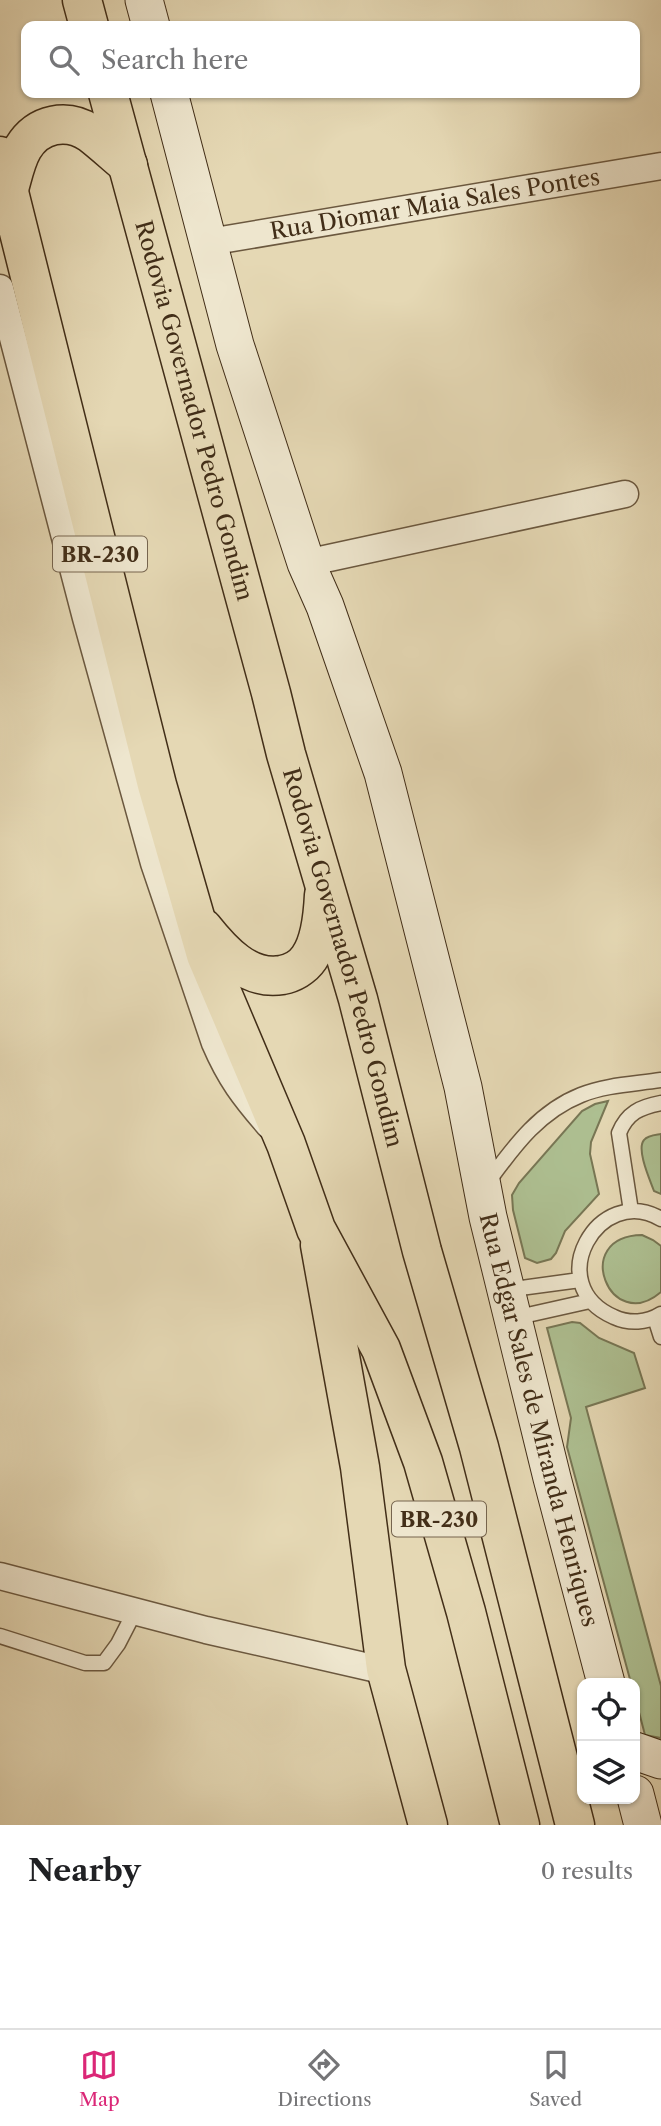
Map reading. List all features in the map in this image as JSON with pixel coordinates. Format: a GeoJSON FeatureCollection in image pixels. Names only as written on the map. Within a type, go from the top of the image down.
{"type":"FeatureCollection","features":[{"type":"Feature","properties":{"kind":"main road"},"geometry":{"type":"LineString","coordinates":[[82,0],[88,21]]}},
{"type":"Feature","properties":{"kind":"main road"},"geometry":{"type":"LineString","coordinates":[[144,0],[150,21]]}},
{"type":"Feature","properties":{"kind":"main road","name":"Rodovia Governador Pedro Gondim"},"geometry":{"type":"LineString","coordinates":[[109,98],[286,754],[358,999],[422,1251],[479,1447],[575,1825]]}},
{"type":"Feature","properties":{"kind":"main road","name":"Rua Edgar Sales de Miranda Henriques"},"geometry":{"type":"LineString","coordinates":[[170,98],[235,345],[306,563],[325,606],[383,774],[463,1087],[479,1174],[509,1304],[606,1678]]}},
{"type":"Feature","properties":{"kind":"main road"},"geometry":{"type":"LineString","coordinates":[[4,172],[34,135],[57,124],[69,124],[89,133],[128,165]]}},
{"type":"Feature","properties":{"kind":"main road","name":"BR-230"},"geometry":{"type":"LineString","coordinates":[[4,172],[157,785],[206,955],[286,1144],[316,1229],[382,1349],[423,1462],[466,1612],[520,1825]]}},
{"type":"Feature","properties":{"kind":"main road"},"geometry":{"type":"LineString","coordinates":[[195,918],[239,965],[256,974],[271,977],[287,974],[299,968],[315,947],[321,924],[324,885]]}},
{"type":"Feature","properties":{"kind":"main road"},"geometry":{"type":"LineString","coordinates":[[316,1229],[324,1260],[360,1467],[387,1671],[428,1825]]}},
{"type":"Feature","properties":{"kind":"main road"},"geometry":{"type":"LineString","coordinates":[[640,1753],[661,1760]]}},
{"type":"Feature","properties":{"kind":"main road"},"geometry":{"type":"LineString","coordinates":[[638,1804],[643,1825]]}},
{"type":"Feature","properties":{"kind":"street","name":"Rua Diomar Maia Sales Pontes"},"geometry":{"type":"LineString","coordinates":[[209,242],[661,166]]}},
{"type":"Feature","properties":{"kind":"street"},"geometry":{"type":"LineString","coordinates":[[0,288],[86,618],[154,863],[226,1070],[242,1094],[286,1144]]}},
{"type":"Feature","properties":{"kind":"street"},"geometry":{"type":"LineString","coordinates":[[306,563],[625,495]]}},
{"type":"Feature","properties":{"kind":"street"},"geometry":{"type":"LineString","coordinates":[[0,1576],[206,1630],[387,1671]]}},
{"type":"Feature","properties":{"kind":"lane"},"geometry":{"type":"LineString","coordinates":[[479,1174],[530,1128],[558,1107],[583,1094],[661,1080]]}},
{"type":"Feature","properties":{"kind":"lane"},"geometry":{"type":"LineString","coordinates":[[631,1212],[619,1133],[623,1124],[638,1109],[661,1103]]}},
{"type":"Feature","properties":{"kind":"lane"},"geometry":{"type":"LineString","coordinates":[[661,1219],[653,1214],[631,1212],[608,1218],[589,1234],[580,1256],[580,1280],[590,1301],[604,1313],[620,1320],[638,1322],[658,1316],[661,1337]]}},
{"type":"Feature","properties":{"kind":"lane"},"geometry":{"type":"LineString","coordinates":[[509,1304],[580,1280]]}},
{"type":"Feature","properties":{"kind":"lane"},"geometry":{"type":"LineString","coordinates":[[509,1304],[590,1301]]}},
{"type":"Feature","properties":{"kind":"lane"},"geometry":{"type":"LineString","coordinates":[[0,1636],[85,1662],[104,1662],[118,1644],[135,1611]]}},
{"type":"Feature","properties":{"kind":"green space"},"geometry":{"type":"Polygon","coordinates":[[[608,1101],[591,1142],[590,1154],[599,1194],[565,1231],[551,1259],[537,1263],[525,1258],[512,1195],[519,1183],[582,1111],[608,1101]]]}},
{"type":"Feature","properties":{"kind":"green space"},"geometry":{"type":"Polygon","coordinates":[[[661,1134],[661,1194],[654,1191],[644,1165],[642,1144],[646,1138],[661,1134]]]}},
{"type":"Feature","properties":{"kind":"green space"},"geometry":{"type":"Polygon","coordinates":[[[642,1235],[661,1246],[661,1292],[643,1302],[626,1302],[614,1294],[605,1280],[603,1265],[607,1251],[620,1240],[642,1235]]]}},
{"type":"Feature","properties":{"kind":"green space"},"geometry":{"type":"Polygon","coordinates":[[[572,1322],[580,1323],[599,1338],[634,1353],[645,1388],[586,1407],[661,1686],[661,1738],[645,1735],[640,1716],[640,1678],[630,1678],[567,1447],[571,1418],[547,1328],[572,1322]]]}}]}
